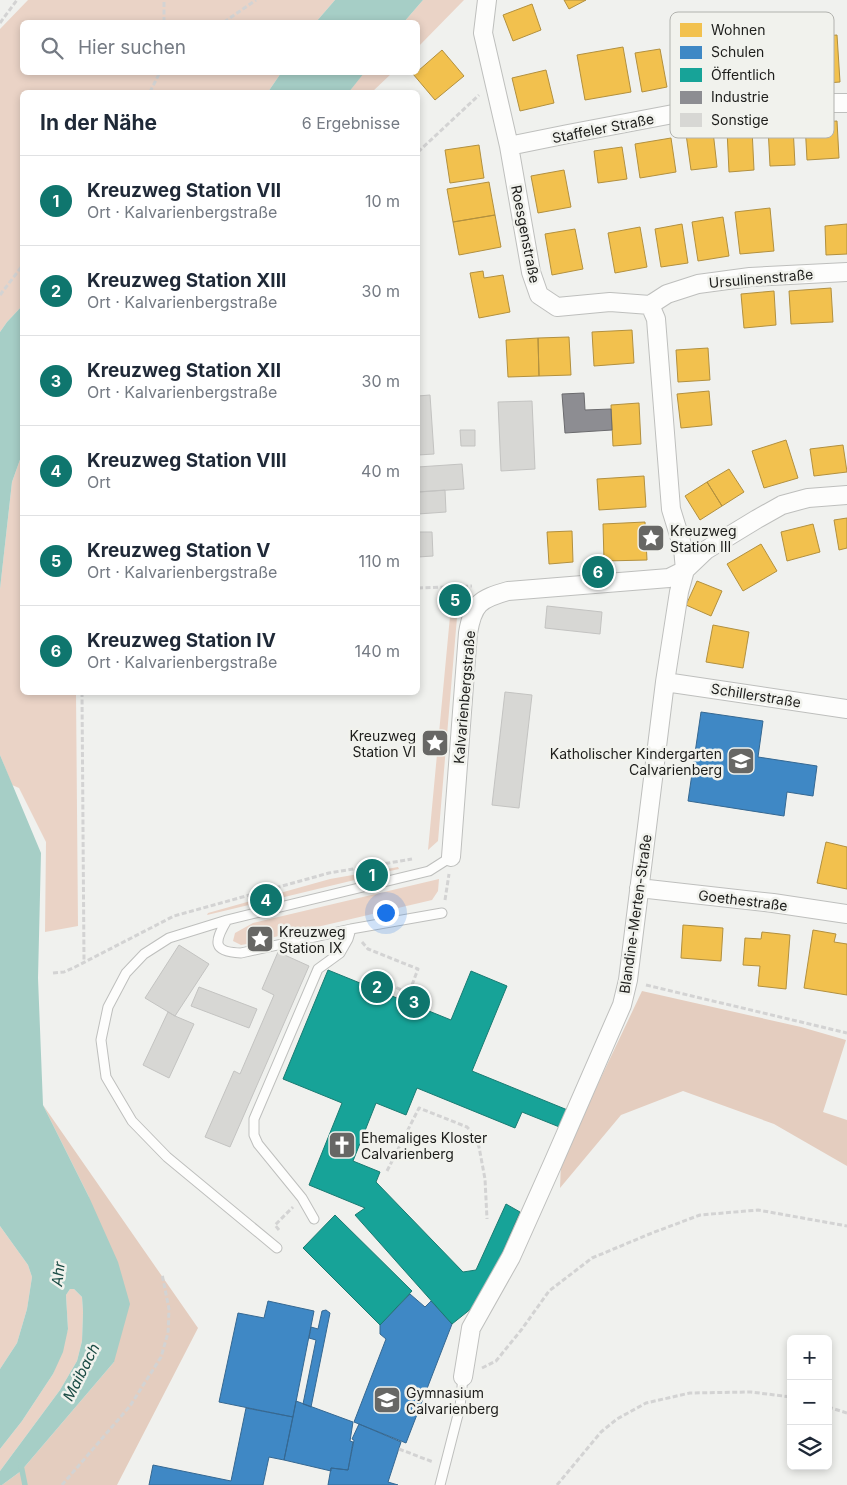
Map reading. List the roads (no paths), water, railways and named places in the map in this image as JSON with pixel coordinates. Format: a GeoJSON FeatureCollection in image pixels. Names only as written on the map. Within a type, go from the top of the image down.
{"type":"FeatureCollection","features":[{"type":"Feature","properties":{"kind":"street","name":"Roesgenstraße"},"geometry":{"type":"LineString","coordinates":[[487,0],[483,33],[509,146],[531,272],[538,296],[557,307],[610,302],[650,305]]}},
{"type":"Feature","properties":{"kind":"street","name":"Staffeler Straße"},"geometry":{"type":"LineString","coordinates":[[834,103],[847,103]]}},
{"type":"Feature","properties":{"kind":"street","name":"Staffeler Straße"},"geometry":{"type":"LineString","coordinates":[[509,146],[670,115]]}},
{"type":"Feature","properties":{"kind":"street","name":"Ursulinenstraße"},"geometry":{"type":"LineString","coordinates":[[650,305],[667,294],[698,284],[750,277],[847,272]]}},
{"type":"Feature","properties":{"kind":"street"},"geometry":{"type":"LineString","coordinates":[[650,305],[656,319],[671,509],[683,548],[685,570]]}},
{"type":"Feature","properties":{"kind":"street","name":"Kalvarienbergstraße"},"geometry":{"type":"LineString","coordinates":[[450,857],[468,633],[471,616],[479,603],[491,596],[508,591],[669,578],[685,570],[706,550],[782,505],[808,498],[847,495]]}},
{"type":"Feature","properties":{"kind":"street","name":"Blandine-Merten-Straße"},"geometry":{"type":"LineString","coordinates":[[463,1377],[471,1328],[511,1256],[550,1172],[622,1004],[628,980],[665,682],[679,592],[685,570]]}},
{"type":"Feature","properties":{"kind":"street","name":"Schillerstraße"},"geometry":{"type":"LineString","coordinates":[[665,682],[847,709]]}},
{"type":"Feature","properties":{"kind":"street","name":"Goethestraße"},"geometry":{"type":"LineString","coordinates":[[639,888],[773,903],[847,914]]}},
{"type":"Feature","properties":{"kind":"lane"},"geometry":{"type":"LineString","coordinates":[[277,1248],[167,1157],[132,1121],[106,1077],[101,1040],[108,1007],[126,973],[144,954],[169,938],[227,920],[429,871],[450,857]]}},
{"type":"Feature","properties":{"kind":"lane"},"geometry":{"type":"LineString","coordinates":[[227,920],[218,935],[218,943],[221,949],[227,952],[242,953],[351,929],[442,913]]}},
{"type":"Feature","properties":{"kind":"lane"},"geometry":{"type":"LineString","coordinates":[[314,1219],[302,1198],[258,1144],[254,1135],[254,1119],[318,969],[340,953],[351,929]]}},
{"type":"Feature","properties":{"kind":"lane"},"geometry":{"type":"LineString","coordinates":[[440,1485],[460,1408],[463,1377]]}},
{"type":"Feature","properties":{"kind":"water"},"geometry":{"type":"Polygon","coordinates":[[[335,0],[423,0],[406,20],[318,20],[335,0]]]}},
{"type":"Feature","properties":{"kind":"water"},"geometry":{"type":"Polygon","coordinates":[[[280,75],[362,75],[351,90],[269,90],[280,75]]]}},
{"type":"Feature","properties":{"kind":"water"},"geometry":{"type":"Polygon","coordinates":[[[20,308],[20,460],[12,482],[0,589],[0,332],[20,308]]]}},
{"type":"Feature","properties":{"kind":"water","name":"Ahr"},"geometry":{"type":"Polygon","coordinates":[[[0,755],[41,853],[38,978],[43,1105],[89,1197],[118,1262],[130,1304],[114,1362],[21,1471],[2,1485],[0,1485],[0,1471],[60,1390],[77,1361],[82,1341],[83,1312],[82,1297],[74,1289],[70,1289],[66,1295],[68,1329],[63,1352],[53,1374],[22,1421],[0,1449],[0,1369],[17,1343],[27,1309],[32,1277],[28,1265],[0,1226],[0,755]]]}},
{"type":"Feature","properties":{"kind":"waterway","name":"Maibach"},"geometry":{"type":"LineString","coordinates":[[21,1465],[25,1485]]}},
{"type":"Feature","properties":{"kind":"place","name":"Kreuzweg Station III"},"geometry":{"type":"Point","coordinates":[651,538]}},
{"type":"Feature","properties":{"kind":"place","name":"Kreuzweg Station IV"},"geometry":{"type":"Point","coordinates":[598,572]}},
{"type":"Feature","properties":{"kind":"place","name":"Kreuzweg Station V"},"geometry":{"type":"Point","coordinates":[455,600]}},
{"type":"Feature","properties":{"kind":"place","name":"Kreuzweg Station VI"},"geometry":{"type":"Point","coordinates":[435,743]}},
{"type":"Feature","properties":{"kind":"place","name":"Katholischer Kindergarten Calvarienberg"},"geometry":{"type":"Point","coordinates":[741,761]}},
{"type":"Feature","properties":{"kind":"place","name":"Kreuzweg Station VII"},"geometry":{"type":"Point","coordinates":[372,875]}},
{"type":"Feature","properties":{"kind":"place","name":"Kreuzweg Station VIII"},"geometry":{"type":"Point","coordinates":[266,900]}},
{"type":"Feature","properties":{"kind":"place","name":"Kreuzweg Station IX"},"geometry":{"type":"Point","coordinates":[260,939]}},
{"type":"Feature","properties":{"kind":"place","name":"Kreuzweg Station XIII"},"geometry":{"type":"Point","coordinates":[377,987]}},
{"type":"Feature","properties":{"kind":"place","name":"Kreuzweg Station XII"},"geometry":{"type":"Point","coordinates":[414,1002]}},
{"type":"Feature","properties":{"kind":"place","name":"Ehemaliges Kloster Calvarienberg"},"geometry":{"type":"Point","coordinates":[342,1145]}},
{"type":"Feature","properties":{"kind":"place","name":"Gymnasium Calvarienberg"},"geometry":{"type":"Point","coordinates":[387,1400]}}]}
